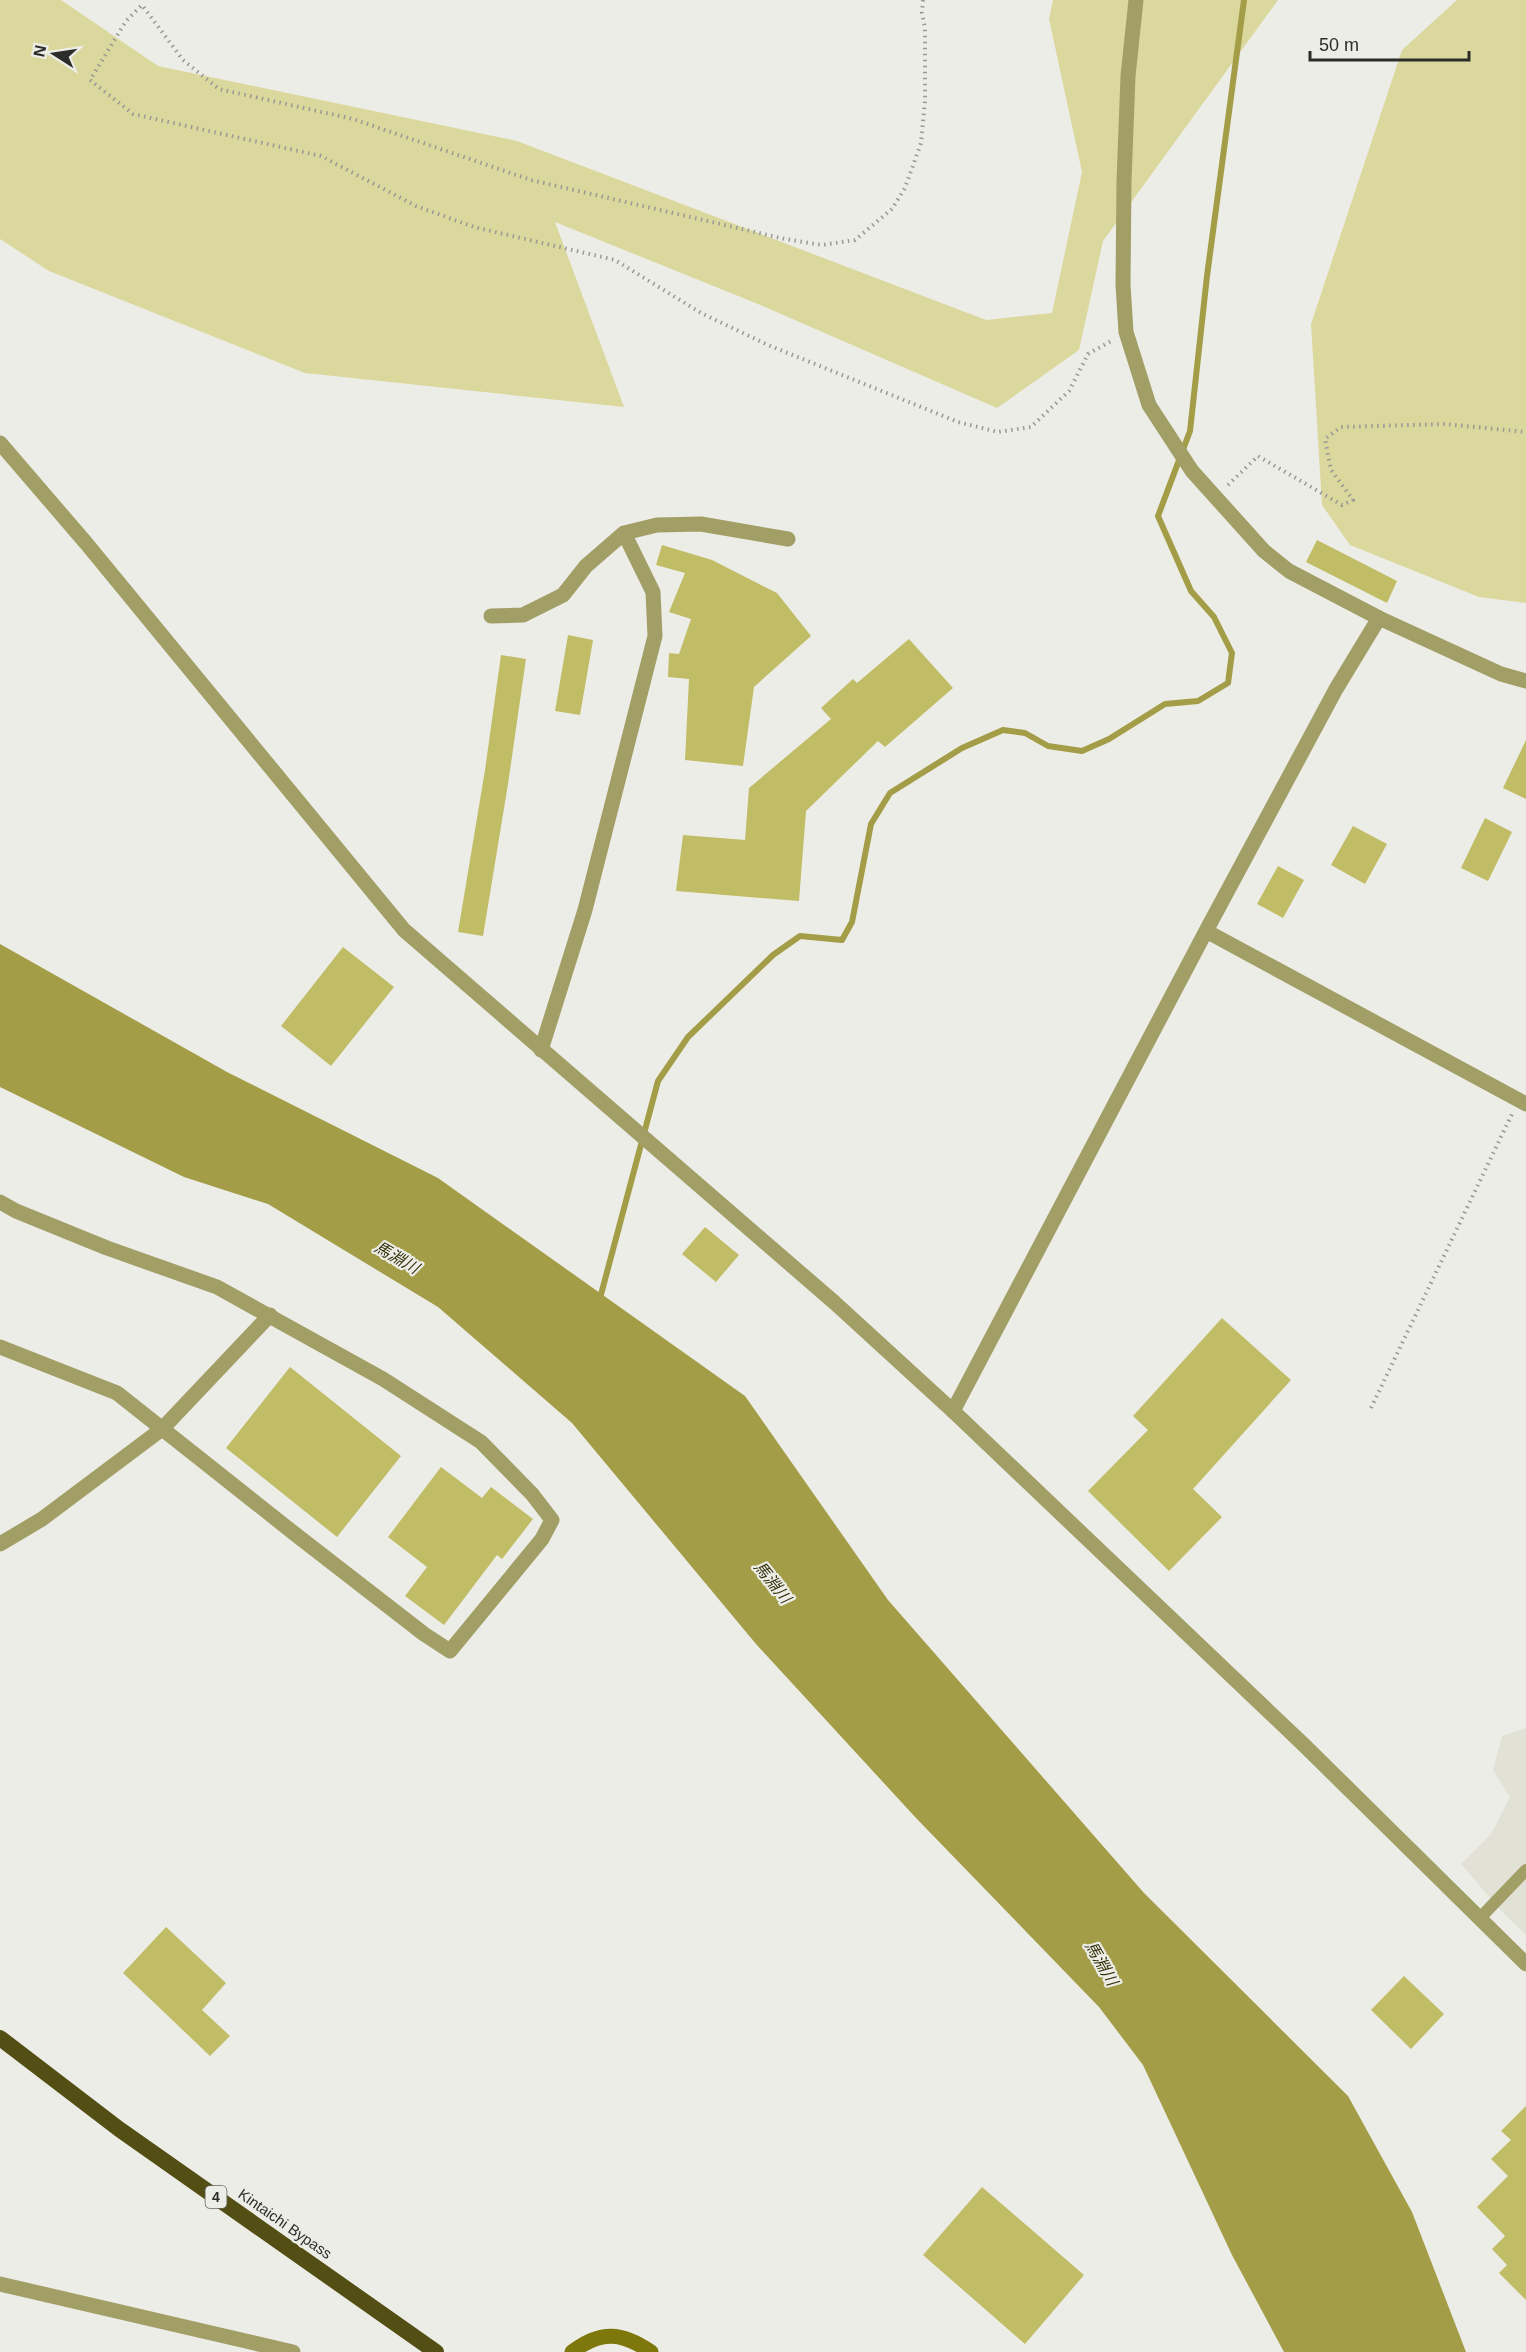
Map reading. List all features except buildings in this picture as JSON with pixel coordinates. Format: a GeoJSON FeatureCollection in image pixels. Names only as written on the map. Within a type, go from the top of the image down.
{"type":"FeatureCollection","features":[{"type":"Feature","properties":{"kind":"highway","name":"Kintaichi Bypass"},"geometry":{"type":"LineString","coordinates":[[0,2037],[33,2065],[119,2129],[436,2352]]}},
{"type":"Feature","properties":{"kind":"main road"},"geometry":{"type":"LineString","coordinates":[[572,2352],[583,2344],[602,2336],[620,2336],[636,2342],[651,2352]]}},
{"type":"Feature","properties":{"kind":"street"},"geometry":{"type":"LineString","coordinates":[[1136,0],[1128,76],[1123,285],[1126,332],[1149,405],[1190,468],[1215,499],[1264,551],[1289,571],[1379,618],[1500,674],[1526,681]]}},
{"type":"Feature","properties":{"kind":"street"},"geometry":{"type":"LineString","coordinates":[[0,443],[93,552],[404,930],[835,1303],[953,1411],[1306,1747],[1526,1964]]}},
{"type":"Feature","properties":{"kind":"street"},"geometry":{"type":"LineString","coordinates":[[490,616],[523,615],[563,595],[586,566],[624,533],[657,525],[701,524],[788,539]]}},
{"type":"Feature","properties":{"kind":"street"},"geometry":{"type":"LineString","coordinates":[[541,1050],[585,910],[655,636],[653,592],[624,533]]}},
{"type":"Feature","properties":{"kind":"street"},"geometry":{"type":"LineString","coordinates":[[953,1411],[1336,689],[1379,618]]}},
{"type":"Feature","properties":{"kind":"street"},"geometry":{"type":"LineString","coordinates":[[1206,931],[1524,1097]]}},
{"type":"Feature","properties":{"kind":"street"},"geometry":{"type":"LineString","coordinates":[[0,1202],[16,1211],[107,1248],[218,1287],[383,1379],[481,1443],[532,1494],[552,1520],[542,1539],[450,1651],[424,1634],[117,1393],[0,1347]]}},
{"type":"Feature","properties":{"kind":"street"},"geometry":{"type":"LineString","coordinates":[[0,1544],[42,1519],[162,1430],[270,1315]]}},
{"type":"Feature","properties":{"kind":"street"},"geometry":{"type":"LineString","coordinates":[[0,2284],[292,2352]]}},
{"type":"Feature","properties":{"kind":"lane"},"geometry":{"type":"LineString","coordinates":[[1480,1918],[1526,1870]]}},
{"type":"Feature","properties":{"kind":"path"},"geometry":{"type":"LineString","coordinates":[[923,0],[926,101],[921,142],[905,188],[892,209],[855,240],[822,245],[784,240],[531,180],[353,119],[219,89],[183,60],[142,5],[126,21],[90,80],[133,114],[321,156],[416,206],[474,227],[615,260],[702,313],[768,345],[958,422],[998,432],[1031,427],[1069,391],[1088,354],[1126,332]]}},
{"type":"Feature","properties":{"kind":"path"},"geometry":{"type":"LineString","coordinates":[[1215,499],[1258,456],[1342,505],[1353,500],[1331,470],[1325,440],[1341,427],[1445,424],[1526,432]]}},
{"type":"Feature","properties":{"kind":"path"},"geometry":{"type":"LineString","coordinates":[[1371,1408],[1524,1097]]}},
{"type":"Feature","properties":{"kind":"shaded area"},"geometry":{"type":"Polygon","coordinates":[[[0,0],[61,0],[158,66],[517,141],[986,320],[1052,313],[1082,172],[1049,19],[1053,0],[1278,0],[1103,241],[1079,350],[997,408],[758,304],[555,222],[624,407],[305,373],[49,271],[0,239],[0,0]]]}},
{"type":"Feature","properties":{"kind":"shaded area"},"geometry":{"type":"Polygon","coordinates":[[[1457,0],[1526,0],[1526,603],[1479,597],[1350,545],[1322,505],[1311,324],[1402,50],[1457,0]]]}},
{"type":"Feature","properties":{"kind":"shaded area"},"geometry":{"type":"Polygon","coordinates":[[[1526,1728],[1526,1935],[1505,1915],[1461,1864],[1491,1834],[1510,1797],[1493,1770],[1502,1736],[1526,1728]]]}},
{"type":"Feature","properties":{"kind":"water","name":"馬淵川"},"geometry":{"type":"Polygon","coordinates":[[[0,944],[227,1072],[438,1178],[745,1396],[888,1600],[1144,1893],[1348,2096],[1412,2212],[1466,2352],[1284,2352],[1232,2255],[1143,2065],[1099,2007],[916,1818],[756,1644],[572,1423],[438,1307],[268,1204],[184,1177],[0,1087],[0,944]]]}},
{"type":"Feature","properties":{"kind":"waterway"},"geometry":{"type":"LineString","coordinates":[[599,1302],[658,1081],[688,1037],[773,955],[800,936],[842,940],[852,922],[871,824],[890,793],[962,748],[1003,730],[1025,733],[1048,746],[1082,751],[1109,739],[1165,704],[1198,701],[1228,683],[1232,653],[1214,617],[1191,591],[1158,516],[1190,431],[1207,276],[1244,0]]}}]}
